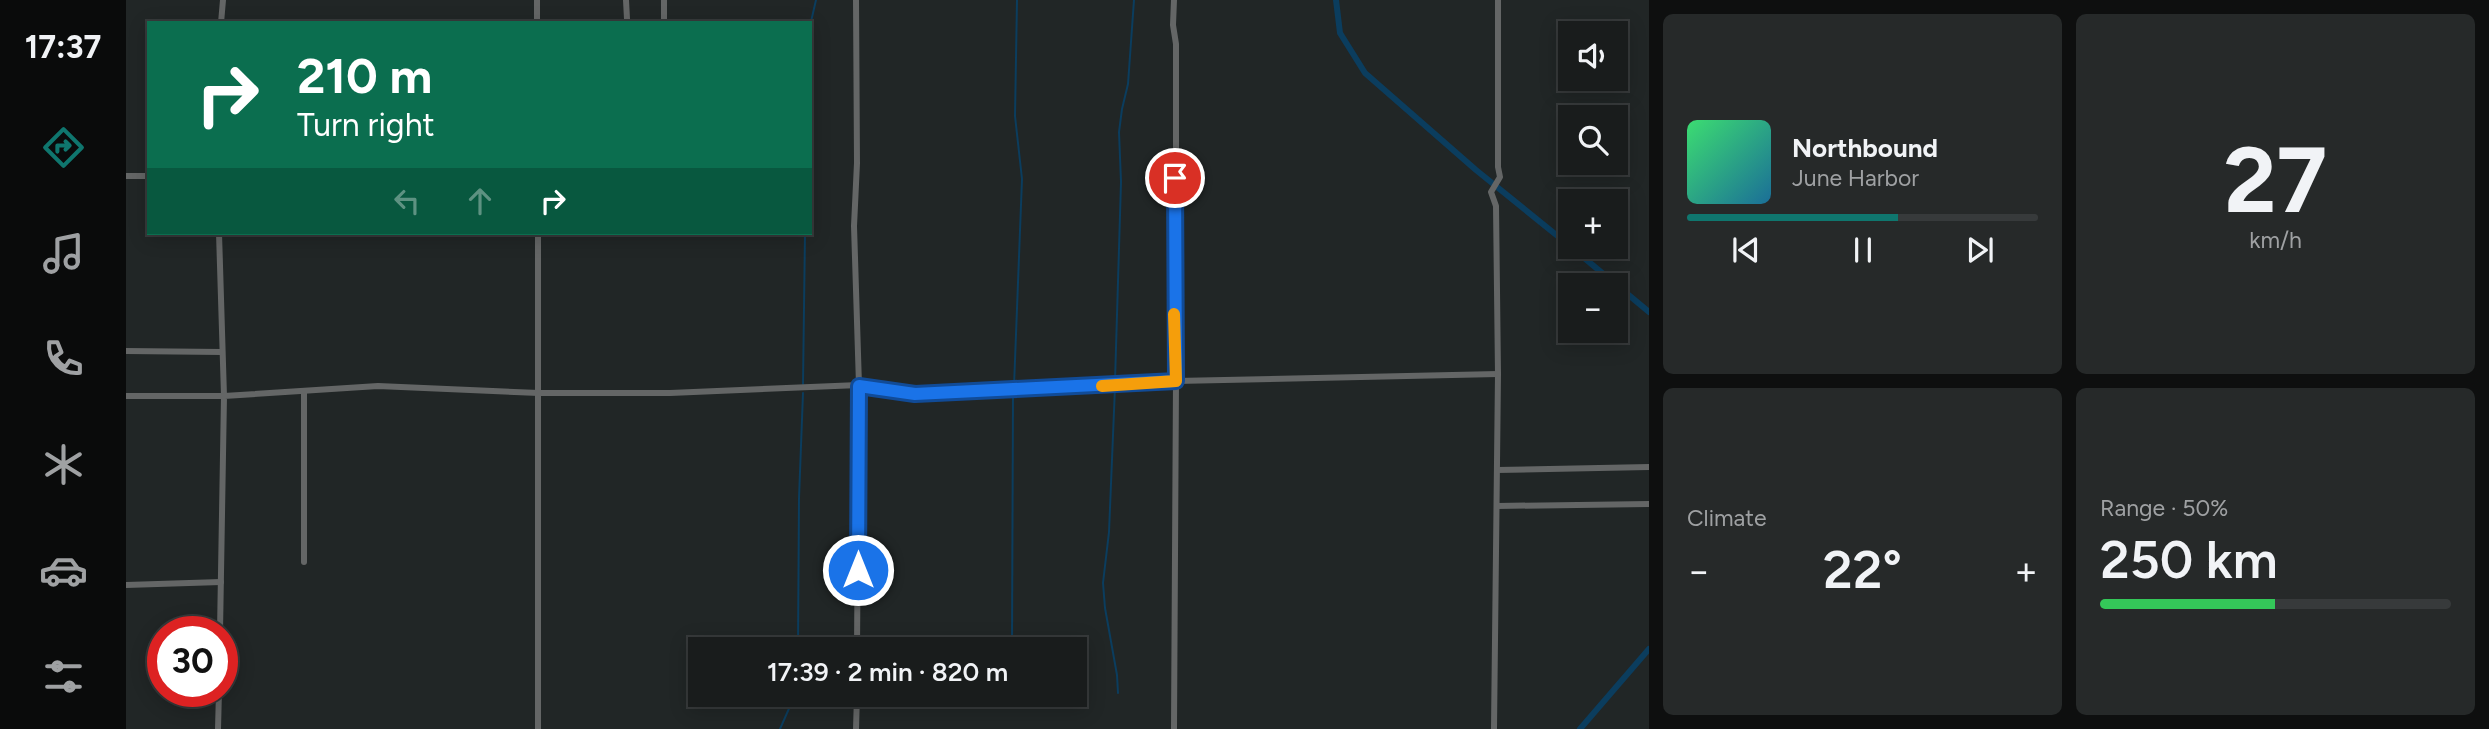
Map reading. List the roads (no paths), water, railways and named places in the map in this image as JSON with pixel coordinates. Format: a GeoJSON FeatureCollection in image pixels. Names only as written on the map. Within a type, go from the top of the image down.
{"type":"FeatureCollection","features":[{"type":"Feature","properties":{"kind":"street"},"geometry":{"type":"LineString","coordinates":[[221,21],[223,0]]}},
{"type":"Feature","properties":{"kind":"street"},"geometry":{"type":"LineString","coordinates":[[537,0],[537,21]]}},
{"type":"Feature","properties":{"kind":"street"},"geometry":{"type":"LineString","coordinates":[[626,0],[627,19]]}},
{"type":"Feature","properties":{"kind":"street"},"geometry":{"type":"LineString","coordinates":[[664,0],[664,21]]}},
{"type":"Feature","properties":{"kind":"street"},"geometry":{"type":"LineString","coordinates":[[856,0],[857,163],[854,226],[859,386],[857,637]]}},
{"type":"Feature","properties":{"kind":"street"},"geometry":{"type":"LineString","coordinates":[[1174,0],[1174,729]]}},
{"type":"Feature","properties":{"kind":"street"},"geometry":{"type":"LineString","coordinates":[[1494,729],[1498,374],[1496,206],[1493,190],[1499,182],[1498,0]]}},
{"type":"Feature","properties":{"kind":"street"},"geometry":{"type":"LineString","coordinates":[[126,176],[147,176]]}},
{"type":"Feature","properties":{"kind":"street"},"geometry":{"type":"LineString","coordinates":[[219,235],[223,396],[220,616]]}},
{"type":"Feature","properties":{"kind":"street"},"geometry":{"type":"LineString","coordinates":[[538,235],[538,729]]}},
{"type":"Feature","properties":{"kind":"street"},"geometry":{"type":"LineString","coordinates":[[126,351],[222,352]]}},
{"type":"Feature","properties":{"kind":"street"},"geometry":{"type":"LineString","coordinates":[[126,396],[223,396],[378,386],[539,393],[670,393],[859,386],[915,394],[1176,381],[1498,374]]}},
{"type":"Feature","properties":{"kind":"street"},"geometry":{"type":"LineString","coordinates":[[303,562],[304,391]]}},
{"type":"Feature","properties":{"kind":"street"},"geometry":{"type":"LineString","coordinates":[[1497,470],[1649,467]]}},
{"type":"Feature","properties":{"kind":"street"},"geometry":{"type":"LineString","coordinates":[[1497,506],[1649,504]]}},
{"type":"Feature","properties":{"kind":"street"},"geometry":{"type":"LineString","coordinates":[[126,585],[221,582]]}},
{"type":"Feature","properties":{"kind":"street"},"geometry":{"type":"LineString","coordinates":[[218,729],[219,707]]}},
{"type":"Feature","properties":{"kind":"street"},"geometry":{"type":"LineString","coordinates":[[856,729],[857,707]]}},
{"type":"Feature","properties":{"kind":"waterway"},"geometry":{"type":"LineString","coordinates":[[811,21],[816,0]]}},
{"type":"Feature","properties":{"kind":"waterway"},"geometry":{"type":"LineString","coordinates":[[1014,386],[1022,179],[1015,116],[1017,0]]}},
{"type":"Feature","properties":{"kind":"waterway"},"geometry":{"type":"LineString","coordinates":[[1115,381],[1121,182],[1119,132],[1128,84],[1134,0]]}},
{"type":"Feature","properties":{"kind":"waterway"},"geometry":{"type":"LineString","coordinates":[[1336,0],[1340,33],[1365,73],[1476,170],[1558,236]]}},
{"type":"Feature","properties":{"kind":"waterway"},"geometry":{"type":"LineString","coordinates":[[803,384],[805,235]]}},
{"type":"Feature","properties":{"kind":"waterway"},"geometry":{"type":"LineString","coordinates":[[1585,259],[1649,312]]}},
{"type":"Feature","properties":{"kind":"waterway"},"geometry":{"type":"LineString","coordinates":[[1115,387],[1109,532],[1103,583],[1118,693]]}},
{"type":"Feature","properties":{"kind":"waterway"},"geometry":{"type":"LineString","coordinates":[[798,637],[803,393]]}},
{"type":"Feature","properties":{"kind":"waterway"},"geometry":{"type":"LineString","coordinates":[[1012,637],[1013,393]]}},
{"type":"Feature","properties":{"kind":"waterway"},"geometry":{"type":"LineString","coordinates":[[1580,729],[1649,649]]}},
{"type":"Feature","properties":{"kind":"waterway"},"geometry":{"type":"LineString","coordinates":[[780,729],[790,707]]}}]}
